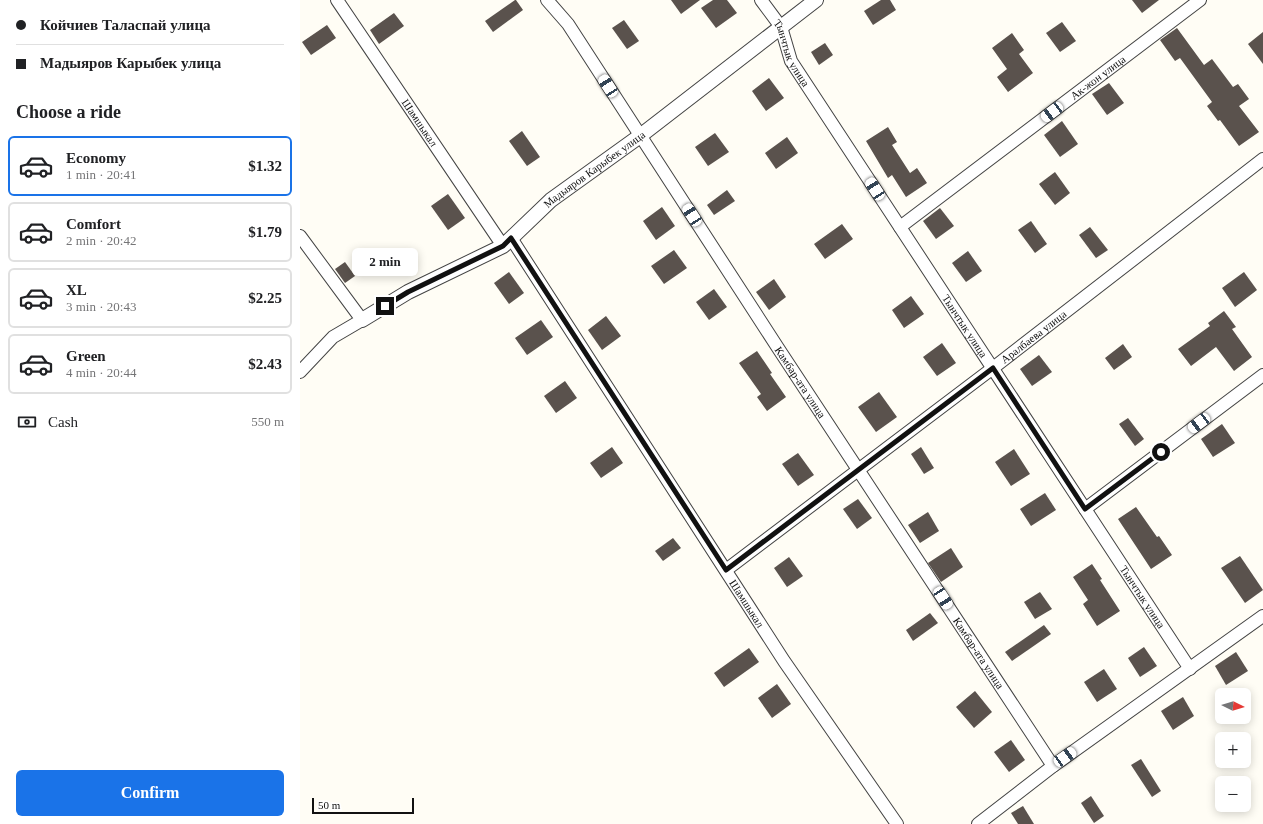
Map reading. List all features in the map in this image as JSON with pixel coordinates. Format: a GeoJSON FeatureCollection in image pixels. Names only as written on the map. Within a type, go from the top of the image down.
{"type":"FeatureCollection","features":[{"type":"Feature","properties":{"kind":"street","name":"Шамшыкал"},"geometry":{"type":"LineString","coordinates":[[337,0],[507,242],[726,570],[784,661],[897,824]]}},
{"type":"Feature","properties":{"kind":"street","name":"Камбар-ата улица"},"geometry":{"type":"LineString","coordinates":[[547,0],[568,24],[858,470],[1053,766]]}},
{"type":"Feature","properties":{"kind":"street","name":"Тынчтык улица"},"geometry":{"type":"LineString","coordinates":[[761,0],[781,27],[791,61],[1190,669]]}},
{"type":"Feature","properties":{"kind":"street","name":"Мадыяров Карыбек улица"},"geometry":{"type":"LineString","coordinates":[[362,320],[408,292],[507,242],[552,200],[640,136],[816,0]]}},
{"type":"Feature","properties":{"kind":"street","name":"Ак-жон улица"},"geometry":{"type":"LineString","coordinates":[[900,227],[1200,0]]}},
{"type":"Feature","properties":{"kind":"street","name":"Аралбаева улица"},"geometry":{"type":"LineString","coordinates":[[726,570],[993,368],[1263,158]]}},
{"type":"Feature","properties":{"kind":"street"},"geometry":{"type":"LineString","coordinates":[[300,236],[362,320],[333,337],[300,372]]}},
{"type":"Feature","properties":{"kind":"street"},"geometry":{"type":"LineString","coordinates":[[1085,509],[1263,375]]}},
{"type":"Feature","properties":{"kind":"street"},"geometry":{"type":"LineString","coordinates":[[978,824],[1053,766],[1263,616]]}},
{"type":"Feature","properties":{"kind":"building"},"geometry":{"type":"Polygon","coordinates":[[[515,0],[523,10],[493,32],[485,21],[515,0]]]}},
{"type":"Feature","properties":{"kind":"building"},"geometry":{"type":"Polygon","coordinates":[[[671,0],[700,0],[681,14],[671,0]]]}},
{"type":"Feature","properties":{"kind":"building"},"geometry":{"type":"Polygon","coordinates":[[[713,0],[727,0],[737,13],[716,28],[701,8],[713,0]]]}},
{"type":"Feature","properties":{"kind":"building"},"geometry":{"type":"Polygon","coordinates":[[[881,0],[890,0],[896,10],[873,25],[864,11],[881,0]]]}},
{"type":"Feature","properties":{"kind":"building"},"geometry":{"type":"Polygon","coordinates":[[[1132,0],[1159,0],[1142,13],[1132,0]]]}},
{"type":"Feature","properties":{"kind":"building"},"geometry":{"type":"Polygon","coordinates":[[[394,13],[404,26],[379,44],[370,30],[394,13]]]}},
{"type":"Feature","properties":{"kind":"building"},"geometry":{"type":"Polygon","coordinates":[[[624,20],[639,41],[627,49],[612,28],[624,20]]]}},
{"type":"Feature","properties":{"kind":"building"},"geometry":{"type":"Polygon","coordinates":[[[1062,22],[1076,41],[1060,52],[1046,33],[1062,22]]]}},
{"type":"Feature","properties":{"kind":"building"},"geometry":{"type":"Polygon","coordinates":[[[327,25],[336,38],[311,55],[302,42],[327,25]]]}},
{"type":"Feature","properties":{"kind":"building"},"geometry":{"type":"Polygon","coordinates":[[[1177,28],[1204,65],[1212,59],[1233,87],[1238,84],[1249,99],[1239,106],[1259,132],[1239,146],[1220,120],[1218,121],[1207,106],[1212,102],[1180,58],[1175,61],[1160,40],[1177,28]]]}},
{"type":"Feature","properties":{"kind":"building"},"geometry":{"type":"Polygon","coordinates":[[[1263,32],[1263,64],[1248,44],[1263,32]]]}},
{"type":"Feature","properties":{"kind":"building"},"geometry":{"type":"Polygon","coordinates":[[[1012,33],[1024,50],[1019,54],[1033,73],[1008,92],[997,77],[1007,69],[992,48],[1012,33]]]}},
{"type":"Feature","properties":{"kind":"building"},"geometry":{"type":"Polygon","coordinates":[[[825,43],[833,55],[819,65],[811,52],[825,43]]]}},
{"type":"Feature","properties":{"kind":"building"},"geometry":{"type":"Polygon","coordinates":[[[769,78],[784,98],[766,111],[752,91],[769,78]]]}},
{"type":"Feature","properties":{"kind":"building"},"geometry":{"type":"Polygon","coordinates":[[[1109,83],[1124,103],[1107,115],[1092,94],[1109,83]]]}},
{"type":"Feature","properties":{"kind":"building"},"geometry":{"type":"Polygon","coordinates":[[[1062,121],[1078,144],[1060,157],[1044,135],[1062,121]]]}},
{"type":"Feature","properties":{"kind":"building"},"geometry":{"type":"Polygon","coordinates":[[[888,127],[897,142],[892,145],[910,173],[917,168],[927,183],[906,197],[892,175],[888,178],[866,141],[888,127]]]}},
{"type":"Feature","properties":{"kind":"building"},"geometry":{"type":"Polygon","coordinates":[[[522,131],[540,157],[527,166],[509,141],[522,131]]]}},
{"type":"Feature","properties":{"kind":"building"},"geometry":{"type":"Polygon","coordinates":[[[715,133],[729,152],[708,166],[695,147],[715,133]]]}},
{"type":"Feature","properties":{"kind":"building"},"geometry":{"type":"Polygon","coordinates":[[[787,137],[798,153],[776,169],[765,153],[787,137]]]}},
{"type":"Feature","properties":{"kind":"building"},"geometry":{"type":"Polygon","coordinates":[[[1055,172],[1070,193],[1055,205],[1039,184],[1055,172]]]}},
{"type":"Feature","properties":{"kind":"building"},"geometry":{"type":"Polygon","coordinates":[[[727,190],[735,201],[714,215],[707,205],[727,190]]]}},
{"type":"Feature","properties":{"kind":"building"},"geometry":{"type":"Polygon","coordinates":[[[448,194],[465,218],[448,230],[431,206],[448,194]]]}},
{"type":"Feature","properties":{"kind":"building"},"geometry":{"type":"Polygon","coordinates":[[[662,207],[675,226],[656,240],[643,221],[662,207]]]}},
{"type":"Feature","properties":{"kind":"building"},"geometry":{"type":"Polygon","coordinates":[[[940,208],[954,226],[936,239],[923,221],[940,208]]]}},
{"type":"Feature","properties":{"kind":"building"},"geometry":{"type":"Polygon","coordinates":[[[1031,221],[1047,244],[1035,253],[1018,230],[1031,221]]]}},
{"type":"Feature","properties":{"kind":"building"},"geometry":{"type":"Polygon","coordinates":[[[842,224],[853,239],[825,259],[814,244],[842,224]]]}},
{"type":"Feature","properties":{"kind":"building"},"geometry":{"type":"Polygon","coordinates":[[[1090,227],[1108,250],[1096,258],[1079,235],[1090,227]]]}},
{"type":"Feature","properties":{"kind":"building"},"geometry":{"type":"Polygon","coordinates":[[[674,250],[687,268],[664,284],[651,266],[674,250]]]}},
{"type":"Feature","properties":{"kind":"building"},"geometry":{"type":"Polygon","coordinates":[[[968,251],[982,271],[966,282],[952,263],[968,251]]]}},
{"type":"Feature","properties":{"kind":"building"},"geometry":{"type":"Polygon","coordinates":[[[345,262],[355,276],[345,283],[335,269],[345,262]]]}},
{"type":"Feature","properties":{"kind":"building"},"geometry":{"type":"Polygon","coordinates":[[[509,272],[524,293],[509,304],[494,283],[509,272]]]}},
{"type":"Feature","properties":{"kind":"building"},"geometry":{"type":"Polygon","coordinates":[[[1244,272],[1257,290],[1235,307],[1222,288],[1244,272]]]}},
{"type":"Feature","properties":{"kind":"building"},"geometry":{"type":"Polygon","coordinates":[[[774,279],[786,297],[769,310],[756,292],[774,279]]]}},
{"type":"Feature","properties":{"kind":"building"},"geometry":{"type":"Polygon","coordinates":[[[714,289],[727,307],[709,320],[696,302],[714,289]]]}},
{"type":"Feature","properties":{"kind":"building"},"geometry":{"type":"Polygon","coordinates":[[[911,296],[924,314],[904,328],[892,310],[911,296]]]}},
{"type":"Feature","properties":{"kind":"building"},"geometry":{"type":"Polygon","coordinates":[[[1224,311],[1236,327],[1232,329],[1252,357],[1234,371],[1216,347],[1191,366],[1178,349],[1210,326],[1208,323],[1224,311]]]}},
{"type":"Feature","properties":{"kind":"building"},"geometry":{"type":"Polygon","coordinates":[[[606,316],[621,336],[602,350],[588,330],[606,316]]]}},
{"type":"Feature","properties":{"kind":"building"},"geometry":{"type":"Polygon","coordinates":[[[541,320],[553,337],[527,355],[515,338],[541,320]]]}},
{"type":"Feature","properties":{"kind":"building"},"geometry":{"type":"Polygon","coordinates":[[[942,343],[956,363],[937,376],[923,357],[942,343]]]}},
{"type":"Feature","properties":{"kind":"building"},"geometry":{"type":"Polygon","coordinates":[[[1123,344],[1132,357],[1114,370],[1105,358],[1123,344]]]}},
{"type":"Feature","properties":{"kind":"building"},"geometry":{"type":"Polygon","coordinates":[[[757,351],[772,373],[770,374],[786,397],[767,411],[757,397],[761,394],[739,363],[757,351]]]}},
{"type":"Feature","properties":{"kind":"building"},"geometry":{"type":"Polygon","coordinates":[[[1039,355],[1052,372],[1032,386],[1020,369],[1039,355]]]}},
{"type":"Feature","properties":{"kind":"building"},"geometry":{"type":"Polygon","coordinates":[[[565,381],[577,398],[556,413],[544,396],[565,381]]]}},
{"type":"Feature","properties":{"kind":"building"},"geometry":{"type":"Polygon","coordinates":[[[879,392],[897,417],[876,432],[858,407],[879,392]]]}},
{"type":"Feature","properties":{"kind":"building"},"geometry":{"type":"Polygon","coordinates":[[[1128,418],[1144,439],[1135,446],[1119,424],[1128,418]]]}},
{"type":"Feature","properties":{"kind":"building"},"geometry":{"type":"Polygon","coordinates":[[[1222,424],[1235,443],[1213,457],[1201,439],[1222,424]]]}},
{"type":"Feature","properties":{"kind":"building"},"geometry":{"type":"Polygon","coordinates":[[[612,447],[623,463],[601,478],[590,463],[612,447]]]}},
{"type":"Feature","properties":{"kind":"building"},"geometry":{"type":"Polygon","coordinates":[[[921,447],[934,468],[924,474],[911,454],[921,447]]]}},
{"type":"Feature","properties":{"kind":"building"},"geometry":{"type":"Polygon","coordinates":[[[1014,449],[1030,474],[1011,486],[995,462],[1014,449]]]}},
{"type":"Feature","properties":{"kind":"building"},"geometry":{"type":"Polygon","coordinates":[[[798,453],[814,475],[798,486],[782,464],[798,453]]]}},
{"type":"Feature","properties":{"kind":"building"},"geometry":{"type":"Polygon","coordinates":[[[1045,493],[1056,510],[1031,526],[1020,509],[1045,493]]]}},
{"type":"Feature","properties":{"kind":"building"},"geometry":{"type":"Polygon","coordinates":[[[858,499],[872,518],[857,529],[843,509],[858,499]]]}},
{"type":"Feature","properties":{"kind":"building"},"geometry":{"type":"Polygon","coordinates":[[[1136,507],[1172,555],[1151,569],[1118,519],[1136,507]]]}},
{"type":"Feature","properties":{"kind":"building"},"geometry":{"type":"Polygon","coordinates":[[[928,512],[939,531],[920,543],[908,525],[928,512]]]}},
{"type":"Feature","properties":{"kind":"building"},"geometry":{"type":"Polygon","coordinates":[[[673,538],[681,548],[663,561],[655,551],[673,538]]]}},
{"type":"Feature","properties":{"kind":"building"},"geometry":{"type":"Polygon","coordinates":[[[951,548],[963,567],[941,582],[928,563],[951,548]]]}},
{"type":"Feature","properties":{"kind":"building"},"geometry":{"type":"Polygon","coordinates":[[[1240,556],[1263,590],[1245,603],[1221,568],[1240,556]]]}},
{"type":"Feature","properties":{"kind":"building"},"geometry":{"type":"Polygon","coordinates":[[[789,557],[803,576],[787,587],[774,568],[789,557]]]}},
{"type":"Feature","properties":{"kind":"building"},"geometry":{"type":"Polygon","coordinates":[[[1092,564],[1102,579],[1100,580],[1120,611],[1097,626],[1083,604],[1088,600],[1073,577],[1092,564]]]}},
{"type":"Feature","properties":{"kind":"building"},"geometry":{"type":"Polygon","coordinates":[[[1040,592],[1052,609],[1035,619],[1024,602],[1040,592]]]}},
{"type":"Feature","properties":{"kind":"building"},"geometry":{"type":"Polygon","coordinates":[[[930,613],[938,623],[913,641],[906,630],[930,613]]]}},
{"type":"Feature","properties":{"kind":"building"},"geometry":{"type":"Polygon","coordinates":[[[1044,625],[1051,634],[1012,661],[1005,652],[1044,625]]]}},
{"type":"Feature","properties":{"kind":"building"},"geometry":{"type":"Polygon","coordinates":[[[1144,647],[1157,666],[1140,677],[1128,658],[1144,647]]]}},
{"type":"Feature","properties":{"kind":"building"},"geometry":{"type":"Polygon","coordinates":[[[749,648],[759,662],[724,687],[714,673],[749,648]]]}},
{"type":"Feature","properties":{"kind":"building"},"geometry":{"type":"Polygon","coordinates":[[[1236,652],[1248,671],[1226,685],[1215,666],[1236,652]]]}},
{"type":"Feature","properties":{"kind":"building"},"geometry":{"type":"Polygon","coordinates":[[[1104,669],[1117,689],[1097,702],[1084,682],[1104,669]]]}},
{"type":"Feature","properties":{"kind":"building"},"geometry":{"type":"Polygon","coordinates":[[[777,684],[791,704],[772,718],[758,698],[777,684]]]}},
{"type":"Feature","properties":{"kind":"building"},"geometry":{"type":"Polygon","coordinates":[[[975,691],[992,712],[974,728],[956,707],[975,691]]]}},
{"type":"Feature","properties":{"kind":"building"},"geometry":{"type":"Polygon","coordinates":[[[1183,697],[1194,716],[1173,730],[1161,711],[1183,697]]]}},
{"type":"Feature","properties":{"kind":"building"},"geometry":{"type":"Polygon","coordinates":[[[1011,740],[1025,760],[1009,772],[994,752],[1011,740]]]}},
{"type":"Feature","properties":{"kind":"building"},"geometry":{"type":"Polygon","coordinates":[[[1141,759],[1161,791],[1152,797],[1131,765],[1141,759]]]}},
{"type":"Feature","properties":{"kind":"building"},"geometry":{"type":"Polygon","coordinates":[[[1091,796],[1104,816],[1094,823],[1081,803],[1091,796]]]}},
{"type":"Feature","properties":{"kind":"building"},"geometry":{"type":"Polygon","coordinates":[[[1023,806],[1034,824],[1018,824],[1011,813],[1023,806]]]}},
{"type":"Feature","properties":{"kind":"route"},"geometry":{"type":"LineString","coordinates":[[385,306],[408,292],[503,246],[511,238],[726,570],[993,368],[1085,509],[1161,452]]}}]}
